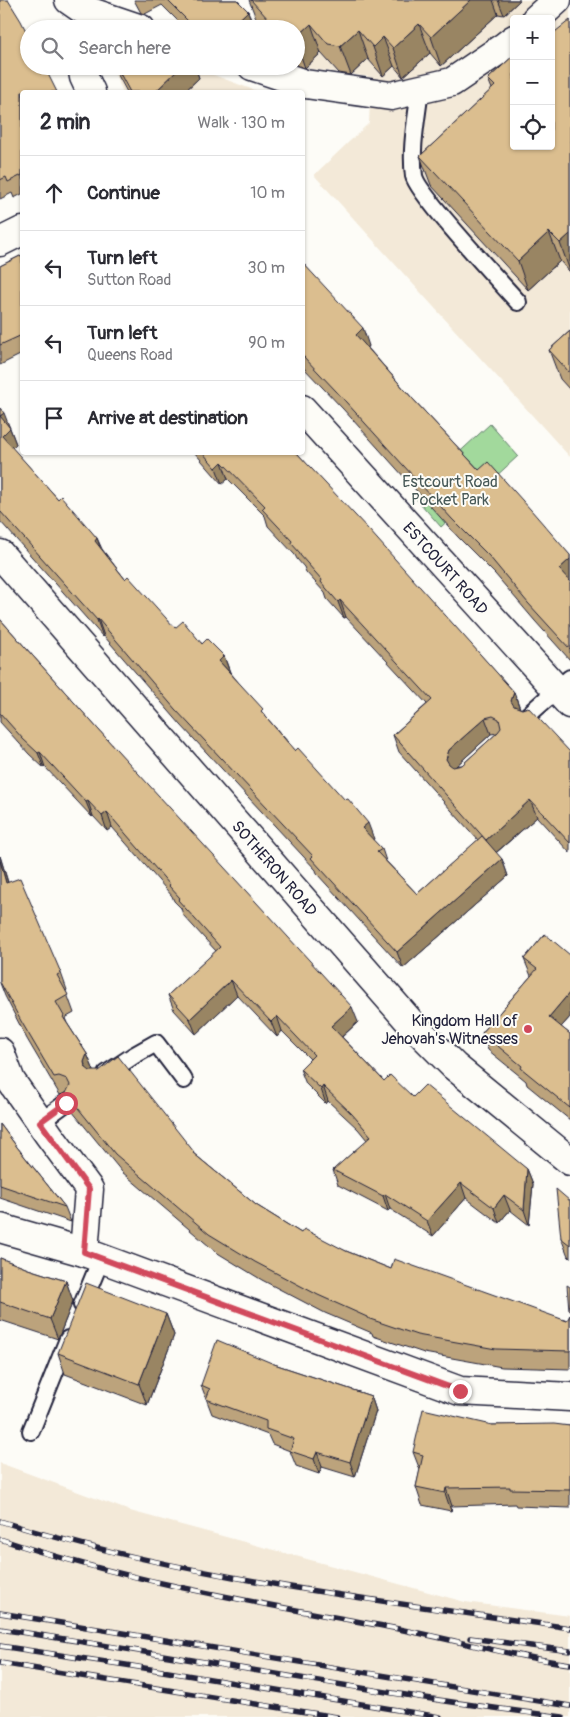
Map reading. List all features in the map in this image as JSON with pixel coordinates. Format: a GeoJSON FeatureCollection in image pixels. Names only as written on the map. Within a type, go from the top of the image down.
{"type":"FeatureCollection","features":[{"type":"Feature","properties":{"kind":"street"},"geometry":{"type":"LineString","coordinates":[[540,15],[557,0]]}},
{"type":"Feature","properties":{"kind":"street"},"geometry":{"type":"LineString","coordinates":[[77,13],[105,20]]}},
{"type":"Feature","properties":{"kind":"street"},"geometry":{"type":"LineString","coordinates":[[278,75],[305,84],[391,96],[452,82],[510,42]]}},
{"type":"Feature","properties":{"kind":"street"},"geometry":{"type":"LineString","coordinates":[[84,75],[90,90]]}},
{"type":"Feature","properties":{"kind":"street"},"geometry":{"type":"LineString","coordinates":[[0,242],[20,232]]}},
{"type":"Feature","properties":{"kind":"street","name":"ESTCOURT ROAD"},"geometry":{"type":"LineString","coordinates":[[305,412],[566,690]]}},
{"type":"Feature","properties":{"kind":"street","name":"SOTHERON ROAD"},"geometry":{"type":"LineString","coordinates":[[0,554],[410,1022],[454,1066],[570,1161]]}},
{"type":"Feature","properties":{"kind":"street"},"geometry":{"type":"LineString","coordinates":[[0,1052],[11,1081],[89,1189],[93,1256]]}},
{"type":"Feature","properties":{"kind":"street"},"geometry":{"type":"LineString","coordinates":[[0,1228],[93,1256],[460,1391],[570,1396]]}},
{"type":"Feature","properties":{"kind":"lane"},"geometry":{"type":"LineString","coordinates":[[420,89],[413,152],[414,179],[428,199],[518,302]]}},
{"type":"Feature","properties":{"kind":"lane"},"geometry":{"type":"LineString","coordinates":[[527,716],[566,690]]}},
{"type":"Feature","properties":{"kind":"lane"},"geometry":{"type":"LineString","coordinates":[[100,1079],[133,1056],[156,1043],[184,1080]]}},
{"type":"Feature","properties":{"kind":"lane"},"geometry":{"type":"LineString","coordinates":[[40,1122],[66,1103]]}},
{"type":"Feature","properties":{"kind":"lane"},"geometry":{"type":"LineString","coordinates":[[31,1431],[93,1256]]}},
{"type":"Feature","properties":{"kind":"shaded area"},"geometry":{"type":"Polygon","coordinates":[[[282,0],[570,0],[570,457],[314,175],[369,123],[371,77],[305,68],[305,20],[261,20],[282,0]]]}},
{"type":"Feature","properties":{"kind":"shaded area"},"geometry":{"type":"Polygon","coordinates":[[[115,75],[214,75],[254,90],[122,90],[115,75]]]}},
{"type":"Feature","properties":{"kind":"shaded area"},"geometry":{"type":"Polygon","coordinates":[[[0,1463],[130,1511],[465,1602],[570,1616],[570,1717],[0,1717],[0,1463]]]}},
{"type":"Feature","properties":{"kind":"green space","name":"Estcourt Road Pocket Park"},"geometry":{"type":"Polygon","coordinates":[[[490,424],[518,456],[441,527],[413,495],[490,424]]]}},
{"type":"Feature","properties":{"kind":"building"},"geometry":{"type":"Polygon","coordinates":[[[0,0],[8,0],[20,20],[20,75],[48,75],[56,90],[20,90],[20,176],[8,182],[6,177],[0,180],[0,0]]]}},
{"type":"Feature","properties":{"kind":"building"},"geometry":{"type":"Polygon","coordinates":[[[167,0],[237,0],[248,11],[238,20],[187,20],[167,0]]]}},
{"type":"Feature","properties":{"kind":"building"},"geometry":{"type":"Polygon","coordinates":[[[251,0],[471,0],[431,37],[419,24],[393,48],[383,37],[373,47],[358,30],[340,46],[328,44],[311,24],[305,30],[305,20],[269,20],[251,0]]]}},
{"type":"Feature","properties":{"kind":"building"},"geometry":{"type":"Polygon","coordinates":[[[570,20],[570,234],[560,243],[549,232],[518,261],[420,156],[495,86],[488,79],[510,59],[510,150],[555,150],[555,32],[570,20]]]}},
{"type":"Feature","properties":{"kind":"building"},"geometry":{"type":"Polygon","coordinates":[[[121,75],[173,75],[157,90],[129,90],[121,75]]]}},
{"type":"Feature","properties":{"kind":"building"},"geometry":{"type":"Polygon","coordinates":[[[20,256],[20,336],[0,345],[0,266],[20,256]]]}},
{"type":"Feature","properties":{"kind":"building"},"geometry":{"type":"Polygon","coordinates":[[[305,265],[363,328],[356,335],[412,398],[479,470],[488,462],[570,555],[570,559],[559,569],[570,581],[570,649],[489,556],[452,519],[305,358],[305,265]]]}},
{"type":"Feature","properties":{"kind":"building"},"geometry":{"type":"Polygon","coordinates":[[[570,331],[570,373],[549,350],[570,331]]]}},
{"type":"Feature","properties":{"kind":"building"},"geometry":{"type":"Polygon","coordinates":[[[0,408],[4,413],[0,416],[0,408]]]}},
{"type":"Feature","properties":{"kind":"building"},"geometry":{"type":"Polygon","coordinates":[[[0,416],[10,428],[2,436],[58,499],[61,496],[97,538],[95,541],[125,579],[128,576],[175,628],[183,621],[202,644],[207,639],[224,656],[219,661],[263,709],[261,711],[295,751],[298,748],[345,800],[348,799],[368,823],[362,828],[382,849],[377,852],[417,894],[482,836],[502,859],[397,952],[311,858],[313,856],[175,709],[98,619],[0,511],[0,416]]]}},
{"type":"Feature","properties":{"kind":"building"},"geometry":{"type":"Polygon","coordinates":[[[205,455],[299,455],[369,530],[514,692],[511,701],[514,706],[522,709],[528,707],[570,752],[570,843],[530,800],[486,840],[393,735],[432,700],[340,600],[338,602],[300,555],[291,543],[292,541],[262,509],[265,506],[222,462],[216,468],[205,455]],[[493,716],[485,718],[449,750],[446,759],[449,764],[453,767],[462,765],[501,728],[499,719],[493,716]]]}},
{"type":"Feature","properties":{"kind":"building"},"geometry":{"type":"Polygon","coordinates":[[[0,619],[352,1007],[331,1026],[384,1081],[390,1075],[413,1097],[425,1085],[527,1169],[524,1210],[504,1195],[494,1208],[461,1183],[427,1221],[385,1194],[383,1196],[333,1170],[371,1136],[352,1114],[323,1086],[321,1089],[300,1069],[314,1055],[277,1016],[271,1022],[231,980],[190,1019],[168,995],[220,947],[178,900],[180,898],[170,885],[107,812],[102,816],[88,801],[86,802],[40,752],[38,753],[23,739],[0,713],[0,619]]]}},
{"type":"Feature","properties":{"kind":"building"},"geometry":{"type":"Polygon","coordinates":[[[0,861],[6,883],[20,878],[61,973],[57,975],[68,995],[56,1002],[63,1017],[87,1054],[84,1062],[85,1067],[90,1071],[99,1071],[118,1056],[193,1153],[256,1205],[301,1233],[304,1229],[346,1251],[391,1269],[394,1259],[567,1321],[570,1315],[570,1351],[496,1349],[417,1335],[367,1318],[255,1262],[209,1234],[115,1154],[66,1093],[70,1085],[67,1079],[59,1076],[54,1077],[0,982],[0,861]]]}},
{"type":"Feature","properties":{"kind":"building"},"geometry":{"type":"Polygon","coordinates":[[[545,934],[570,955],[570,992],[549,1017],[570,1034],[570,1108],[482,1033],[537,969],[524,959],[545,934]]]}},
{"type":"Feature","properties":{"kind":"building"},"geometry":{"type":"Polygon","coordinates":[[[0,1124],[17,1147],[65,1207],[0,1185],[0,1124]]]}},
{"type":"Feature","properties":{"kind":"building"},"geometry":{"type":"Polygon","coordinates":[[[556,1189],[570,1201],[570,1245],[561,1238],[556,1189]]]}},
{"type":"Feature","properties":{"kind":"building"},"geometry":{"type":"Polygon","coordinates":[[[0,1258],[66,1281],[50,1319],[0,1302],[0,1258]]]}},
{"type":"Feature","properties":{"kind":"building"},"geometry":{"type":"Polygon","coordinates":[[[86,1283],[166,1314],[139,1384],[58,1353],[86,1283]]]}},
{"type":"Feature","properties":{"kind":"building"},"geometry":{"type":"Polygon","coordinates":[[[567,1285],[570,1287],[570,1311],[569,1310],[567,1285]]]}},
{"type":"Feature","properties":{"kind":"building"},"geometry":{"type":"Polygon","coordinates":[[[217,1340],[274,1364],[371,1396],[350,1462],[317,1452],[314,1459],[290,1451],[294,1439],[266,1429],[266,1421],[206,1399],[210,1389],[201,1385],[217,1340]]]}},
{"type":"Feature","properties":{"kind":"building"},"geometry":{"type":"Polygon","coordinates":[[[423,1409],[492,1425],[554,1424],[570,1426],[570,1490],[510,1489],[510,1487],[446,1488],[445,1493],[416,1487],[423,1455],[413,1452],[423,1409]]]}},
{"type":"Feature","properties":{"kind":"railway"},"geometry":{"type":"LineString","coordinates":[[0,1521],[70,1541],[211,1573],[354,1597],[570,1628]]}},
{"type":"Feature","properties":{"kind":"railway"},"geometry":{"type":"LineString","coordinates":[[0,1539],[95,1567],[192,1590],[411,1631],[524,1656],[570,1664]]}},
{"type":"Feature","properties":{"kind":"railway"},"geometry":{"type":"LineString","coordinates":[[0,1613],[570,1706]]}},
{"type":"Feature","properties":{"kind":"railway"},"geometry":{"type":"LineString","coordinates":[[0,1629],[351,1686],[563,1717]]}},
{"type":"Feature","properties":{"kind":"railway"},"geometry":{"type":"LineString","coordinates":[[470,1638],[570,1651]]}},
{"type":"Feature","properties":{"kind":"railway"},"geometry":{"type":"LineString","coordinates":[[0,1646],[440,1717]]}},
{"type":"Feature","properties":{"kind":"railway"},"geometry":{"type":"LineString","coordinates":[[0,1663],[337,1717]]}},
{"type":"Feature","properties":{"kind":"place","name":"Kingdom Hall of Jehovah's Witnesses"},"geometry":{"type":"Point","coordinates":[528,1029]}},
{"type":"Feature","properties":{"kind":"route"},"geometry":{"type":"LineString","coordinates":[[66,1103],[40,1122],[89,1189],[84,1252],[460,1391]]}}]}
